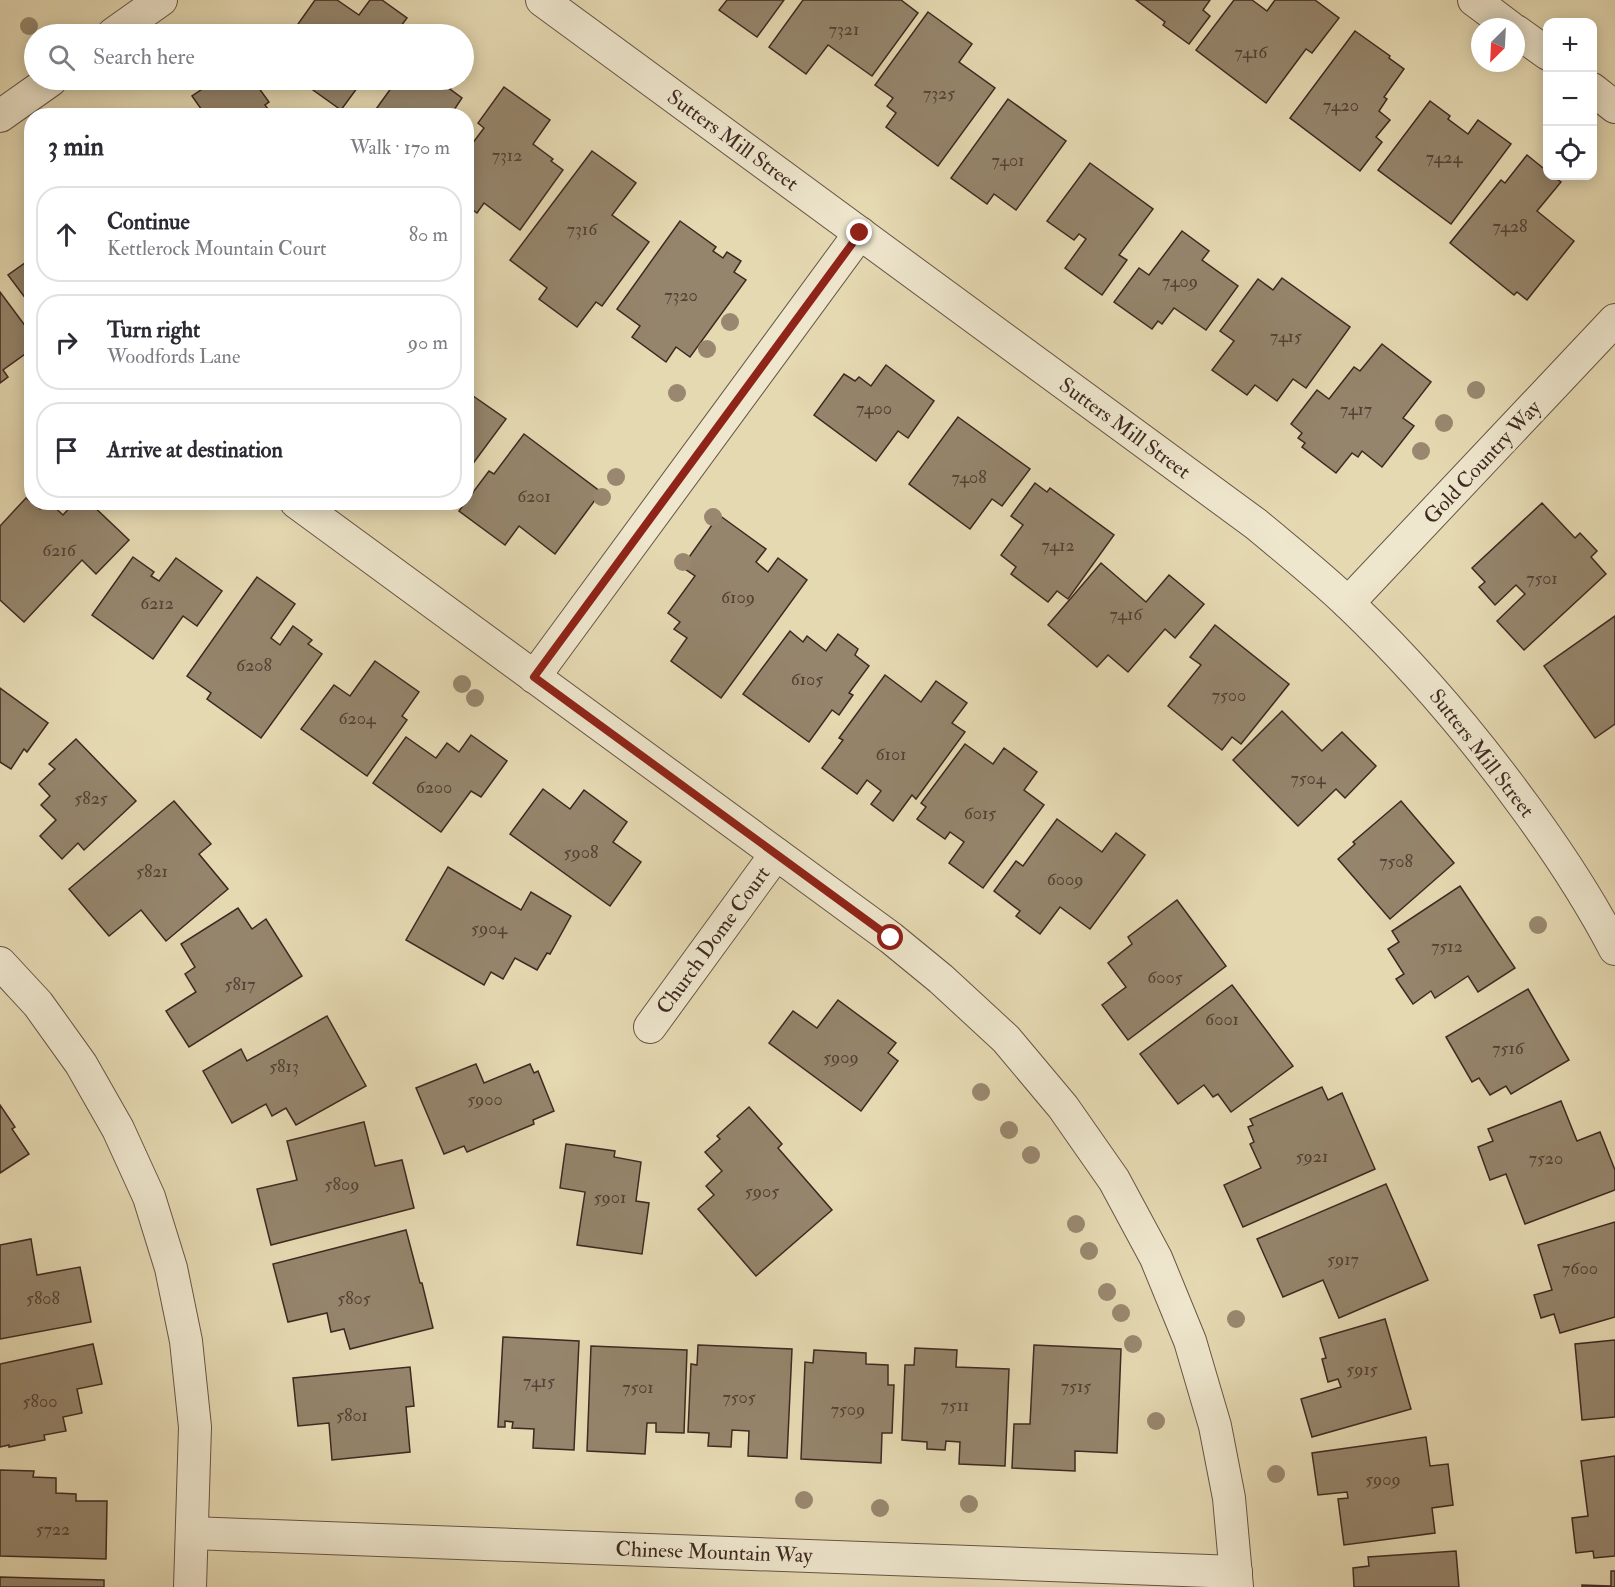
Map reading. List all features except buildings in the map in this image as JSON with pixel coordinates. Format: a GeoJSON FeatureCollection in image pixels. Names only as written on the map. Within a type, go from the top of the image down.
{"type":"FeatureCollection","features":[{"type":"Feature","properties":{"kind":"street"},"geometry":{"type":"LineString","coordinates":[[127,24],[160,0]]}},
{"type":"Feature","properties":{"kind":"street","name":"Sutters Mill Street"},"geometry":{"type":"LineString","coordinates":[[542,0],[1256,524],[1348,603],[1432,688],[1494,764],[1551,843],[1615,949]]}},
{"type":"Feature","properties":{"kind":"street"},"geometry":{"type":"LineString","coordinates":[[1474,0],[1498,18]]}},
{"type":"Feature","properties":{"kind":"street"},"geometry":{"type":"LineString","coordinates":[[1525,37],[1543,50]]}},
{"type":"Feature","properties":{"kind":"street"},"geometry":{"type":"LineString","coordinates":[[0,116],[37,90]]}},
{"type":"Feature","properties":{"kind":"street"},"geometry":{"type":"LineString","coordinates":[[1597,92],[1615,107]]}},
{"type":"Feature","properties":{"kind":"street"},"geometry":{"type":"LineString","coordinates":[[534,677],[860,233]]}},
{"type":"Feature","properties":{"kind":"street","name":"Gold Country Way"},"geometry":{"type":"LineString","coordinates":[[1348,603],[1615,320]]}},
{"type":"Feature","properties":{"kind":"street"},"geometry":{"type":"LineString","coordinates":[[307,510],[891,938],[941,979],[1006,1039],[1064,1107],[1114,1180],[1156,1258],[1190,1341],[1215,1425],[1228,1498],[1237,1579]]}},
{"type":"Feature","properties":{"kind":"street","name":"Church Dome Court"},"geometry":{"type":"LineString","coordinates":[[650,1027],[776,854]]}},
{"type":"Feature","properties":{"kind":"street"},"geometry":{"type":"LineString","coordinates":[[0,963],[38,1004],[81,1064],[118,1129],[149,1197],[171,1268],[186,1341],[195,1427],[190,1587]]}},
{"type":"Feature","properties":{"kind":"street","name":"Chinese Mountain Way"},"geometry":{"type":"LineString","coordinates":[[192,1533],[1237,1579]]}},
{"type":"Feature","properties":{"kind":"route"},"geometry":{"type":"LineString","coordinates":[[860,233],[534,677],[891,938]]}}]}
